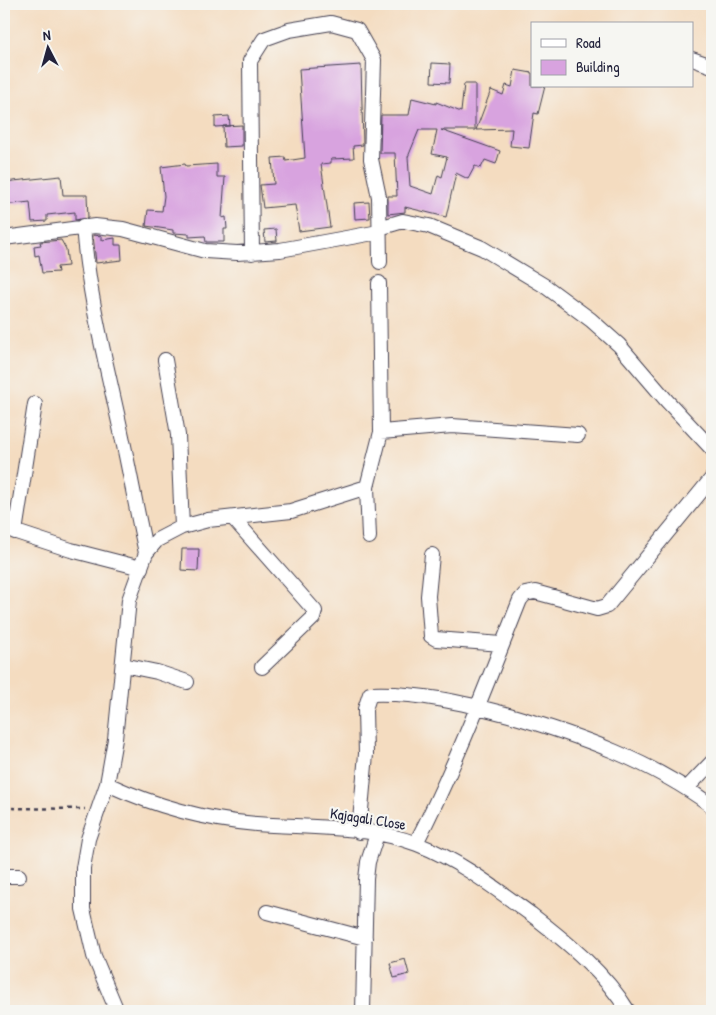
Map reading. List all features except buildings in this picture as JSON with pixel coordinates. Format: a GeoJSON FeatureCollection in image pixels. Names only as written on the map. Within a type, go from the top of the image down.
{"type":"FeatureCollection","features":[{"type":"Feature","properties":{"kind":"street"},"geometry":{"type":"LineString","coordinates":[[252,253],[250,60],[264,39],[289,30],[331,23],[356,30],[374,60],[371,159],[383,229],[380,262]]}},
{"type":"Feature","properties":{"kind":"street"},"geometry":{"type":"LineString","coordinates":[[694,60],[712,66]]}},
{"type":"Feature","properties":{"kind":"street"},"geometry":{"type":"LineString","coordinates":[[4,238],[83,226],[123,229],[205,251],[252,253],[280,250],[383,229],[393,223],[410,221],[482,248],[553,292],[591,320],[619,345],[667,402],[712,449]]}},
{"type":"Feature","properties":{"kind":"street"},"geometry":{"type":"LineString","coordinates":[[83,226],[87,271],[95,317],[120,424],[146,553]]}},
{"type":"Feature","properties":{"kind":"street"},"geometry":{"type":"LineString","coordinates":[[369,537],[367,487],[381,432],[379,284]]}},
{"type":"Feature","properties":{"kind":"street"},"geometry":{"type":"LineString","coordinates":[[165,360],[178,435],[182,527]]}},
{"type":"Feature","properties":{"kind":"street"},"geometry":{"type":"LineString","coordinates":[[35,404],[9,530],[71,550],[141,568]]}},
{"type":"Feature","properties":{"kind":"street"},"geometry":{"type":"LineString","coordinates":[[381,432],[452,426],[578,435]]}},
{"type":"Feature","properties":{"kind":"street"},"geometry":{"type":"LineString","coordinates":[[416,843],[440,794],[478,707],[520,600],[525,594],[535,592],[597,609],[607,606],[712,478]]}},
{"type":"Feature","properties":{"kind":"street"},"geometry":{"type":"LineString","coordinates":[[117,1011],[94,956],[83,909],[83,868],[88,838],[107,784],[123,665],[129,600],[146,553],[157,540],[182,527],[208,520],[291,511],[367,487]]}},
{"type":"Feature","properties":{"kind":"street"},"geometry":{"type":"LineString","coordinates":[[233,518],[315,611],[313,618],[262,668]]}},
{"type":"Feature","properties":{"kind":"street"},"geometry":{"type":"LineString","coordinates":[[432,555],[428,596],[431,636],[436,639],[502,644]]}},
{"type":"Feature","properties":{"kind":"street"},"geometry":{"type":"LineString","coordinates":[[123,665],[157,672],[187,682]]}},
{"type":"Feature","properties":{"kind":"street"},"geometry":{"type":"LineString","coordinates":[[359,832],[365,763],[365,709],[370,694],[424,697],[478,707],[603,745],[687,788],[712,806]]}},
{"type":"Feature","properties":{"kind":"street"},"geometry":{"type":"LineString","coordinates":[[687,788],[712,762]]}},
{"type":"Feature","properties":{"kind":"street","name":"Kajagali Close"},"geometry":{"type":"LineString","coordinates":[[107,784],[168,808],[254,824],[312,826],[377,834],[416,843],[467,869],[550,928],[581,956],[628,1011]]}},
{"type":"Feature","properties":{"kind":"street"},"geometry":{"type":"LineString","coordinates":[[363,1011],[366,879],[372,847],[377,834]]}},
{"type":"Feature","properties":{"kind":"street"},"geometry":{"type":"LineString","coordinates":[[4,876],[19,876]]}},
{"type":"Feature","properties":{"kind":"street"},"geometry":{"type":"LineString","coordinates":[[267,912],[365,938]]}},
{"type":"Feature","properties":{"kind":"path"},"geometry":{"type":"LineString","coordinates":[[4,808],[99,809]]}}]}
